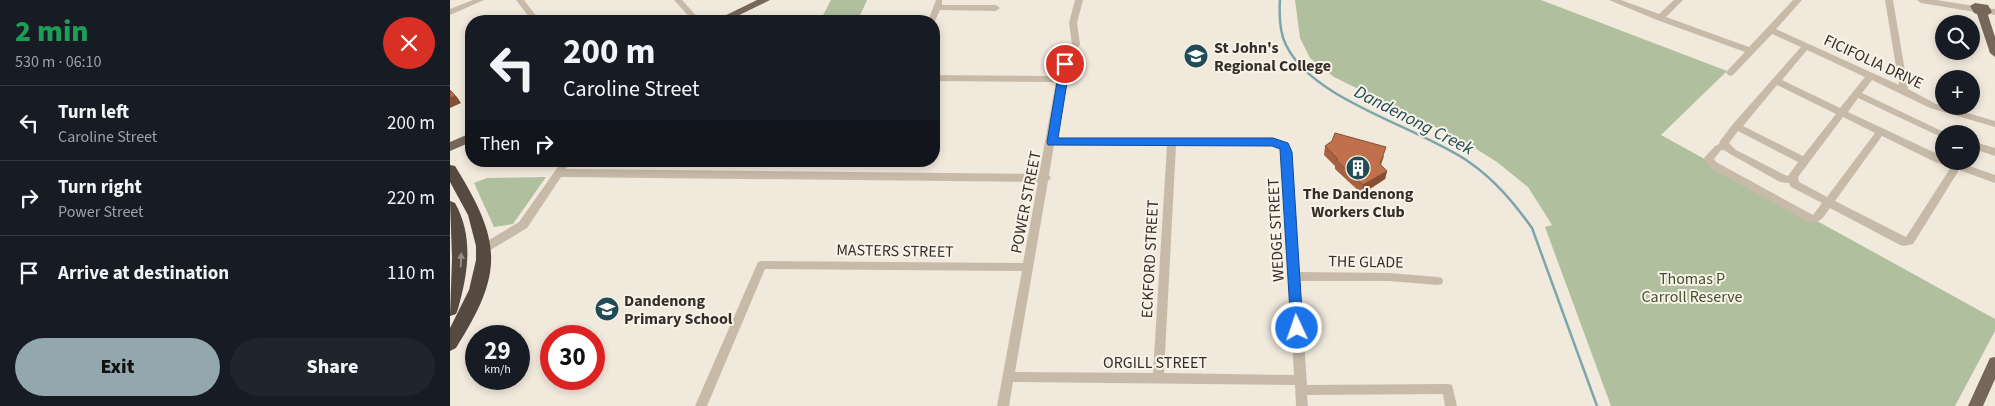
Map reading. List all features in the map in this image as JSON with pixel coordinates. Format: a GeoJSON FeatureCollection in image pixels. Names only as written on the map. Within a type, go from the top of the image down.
{"type":"FeatureCollection","features":[{"type":"Feature","properties":{"kind":"highway"},"geometry":{"type":"LineString","coordinates":[[450,170],[474,212],[482,232],[484,249],[480,280],[450,343]]}},
{"type":"Feature","properties":{"kind":"highway"},"geometry":{"type":"LineString","coordinates":[[450,207],[461,243],[461,268],[452,304]]}},
{"type":"Feature","properties":{"kind":"highway"},"geometry":{"type":"LineString","coordinates":[[452,304],[473,297]]}},
{"type":"Feature","properties":{"kind":"main road"},"geometry":{"type":"LineString","coordinates":[[732,15],[765,0]]}},
{"type":"Feature","properties":{"kind":"main road"},"geometry":{"type":"LineString","coordinates":[[1983,8],[1995,54]]}},
{"type":"Feature","properties":{"kind":"main road"},"geometry":{"type":"LineString","coordinates":[[450,147],[465,140]]}},
{"type":"Feature","properties":{"kind":"main road"},"geometry":{"type":"LineString","coordinates":[[1975,406],[1995,363]]}},
{"type":"Feature","properties":{"kind":"street"},"geometry":{"type":"LineString","coordinates":[[450,12],[480,0]]}},
{"type":"Feature","properties":{"kind":"street"},"geometry":{"type":"LineString","coordinates":[[520,0],[531,15]]}},
{"type":"Feature","properties":{"kind":"street"},"geometry":{"type":"LineString","coordinates":[[678,0],[692,15]]}},
{"type":"Feature","properties":{"kind":"street"},"geometry":{"type":"LineString","coordinates":[[1613,0],[1750,51]]}},
{"type":"Feature","properties":{"kind":"street"},"geometry":{"type":"LineString","coordinates":[[1660,18],[1679,0]]}},
{"type":"Feature","properties":{"kind":"street"},"geometry":{"type":"LineString","coordinates":[[1730,72],[1798,0]]}},
{"type":"Feature","properties":{"kind":"street"},"geometry":{"type":"LineString","coordinates":[[1889,0],[1904,91]]}},
{"type":"Feature","properties":{"kind":"street"},"geometry":{"type":"LineString","coordinates":[[1920,0],[1983,8]]}},
{"type":"Feature","properties":{"kind":"street","name":"POWER STREET"},"geometry":{"type":"LineString","coordinates":[[1003,406],[1046,178],[1062,79],[1065,64],[1076,40],[1073,27],[1077,2]]}},
{"type":"Feature","properties":{"kind":"street"},"geometry":{"type":"LineString","coordinates":[[934,15],[938,3],[996,8]]}},
{"type":"Feature","properties":{"kind":"street","name":"FICIFOLIA DRIVE"},"geometry":{"type":"LineString","coordinates":[[1771,30],[1871,75],[1933,106],[1995,124]]}},
{"type":"Feature","properties":{"kind":"street"},"geometry":{"type":"LineString","coordinates":[[1724,146],[1724,140],[1806,46]]}},
{"type":"Feature","properties":{"kind":"street"},"geometry":{"type":"LineString","coordinates":[[1792,180],[1804,161],[1871,75]]}},
{"type":"Feature","properties":{"kind":"street"},"geometry":{"type":"LineString","coordinates":[[940,78],[1062,79]]}},
{"type":"Feature","properties":{"kind":"street"},"geometry":{"type":"LineString","coordinates":[[1776,81],[1881,132],[1935,155]]}},
{"type":"Feature","properties":{"kind":"street"},"geometry":{"type":"LineString","coordinates":[[1857,94],[1935,131]]}},
{"type":"Feature","properties":{"kind":"street"},"geometry":{"type":"LineString","coordinates":[[1736,126],[1804,161]]}},
{"type":"Feature","properties":{"kind":"street"},"geometry":{"type":"LineString","coordinates":[[1881,132],[1828,203],[1817,218],[1806,216],[1713,165],[1709,158],[1718,148],[1724,146],[1783,179],[1792,180],[1794,184],[1828,203],[1898,240],[1909,241],[1952,170]]}},
{"type":"Feature","properties":{"kind":"street"},"geometry":{"type":"LineString","coordinates":[[1052,142],[1172,141]]}},
{"type":"Feature","properties":{"kind":"street","name":"WEDGE STREET"},"geometry":{"type":"LineString","coordinates":[[1172,141],[1273,142],[1283,144],[1287,152],[1302,406]]}},
{"type":"Feature","properties":{"kind":"street","name":"ECKFORD STREET"},"geometry":{"type":"LineString","coordinates":[[1158,378],[1172,141]]}},
{"type":"Feature","properties":{"kind":"street"},"geometry":{"type":"LineString","coordinates":[[1980,147],[1995,152]]}},
{"type":"Feature","properties":{"kind":"street"},"geometry":{"type":"LineString","coordinates":[[484,249],[525,223],[564,167]]}},
{"type":"Feature","properties":{"kind":"street"},"geometry":{"type":"LineString","coordinates":[[1972,170],[1995,179]]}},
{"type":"Feature","properties":{"kind":"street"},"geometry":{"type":"LineString","coordinates":[[560,173],[1046,178]]}},
{"type":"Feature","properties":{"kind":"street","name":"MASTERS STREET"},"geometry":{"type":"LineString","coordinates":[[701,406],[762,264],[1028,267]]}},
{"type":"Feature","properties":{"kind":"street","name":"THE GLADE"},"geometry":{"type":"LineString","coordinates":[[1294,276],[1389,277],[1438,281]]}},
{"type":"Feature","properties":{"kind":"street","name":"ORGILL STREET"},"geometry":{"type":"LineString","coordinates":[[1009,377],[1158,378],[1301,385],[1448,389],[1451,406]]}},
{"type":"Feature","properties":{"kind":"green space"},"geometry":{"type":"Polygon","coordinates":[[[831,0],[867,0],[860,15],[823,15],[831,0]]]}},
{"type":"Feature","properties":{"kind":"green space","name":"Thomas P Carroll Reserve"},"geometry":{"type":"Polygon","coordinates":[[[1295,0],[1541,0],[1727,71],[1661,135],[1995,319],[1995,331],[1955,406],[1611,406],[1545,227],[1552,225],[1528,187],[1497,162],[1462,140],[1334,77],[1310,58],[1300,38],[1295,0]]]}},
{"type":"Feature","properties":{"kind":"green space"},"geometry":{"type":"Polygon","coordinates":[[[546,177],[513,224],[494,227],[474,183],[487,178],[546,177]]]}},
{"type":"Feature","properties":{"kind":"building"},"geometry":{"type":"Polygon","coordinates":[[[450,90],[455,96],[450,98],[450,90]]]}},
{"type":"Feature","properties":{"kind":"building","name":"The Dandenong Workers Club"},"geometry":{"type":"Polygon","coordinates":[[[1335,133],[1386,147],[1380,164],[1387,171],[1363,185],[1336,160],[1338,159],[1325,146],[1332,141],[1335,133]]]}},
{"type":"Feature","properties":{"kind":"waterway","name":"Dandenong Creek"},"geometry":{"type":"LineString","coordinates":[[1280,0],[1282,34],[1286,45],[1299,65],[1319,82],[1342,97],[1422,136],[1469,162],[1504,192],[1532,228],[1597,406]]}},
{"type":"Feature","properties":{"kind":"place","name":"St John's Regional College"},"geometry":{"type":"Point","coordinates":[1196,56]}},
{"type":"Feature","properties":{"kind":"place","name":"The Dandenong Workers Club"},"geometry":{"type":"Point","coordinates":[1358,168]}},
{"type":"Feature","properties":{"kind":"place","name":"Dandenong Primary School"},"geometry":{"type":"Point","coordinates":[607,309]}},
{"type":"Feature","properties":{"kind":"route"},"geometry":{"type":"LineString","coordinates":[[1065,64],[1052,142],[1172,141],[1273,142],[1283,144],[1287,152],[1297,328]]}}]}
